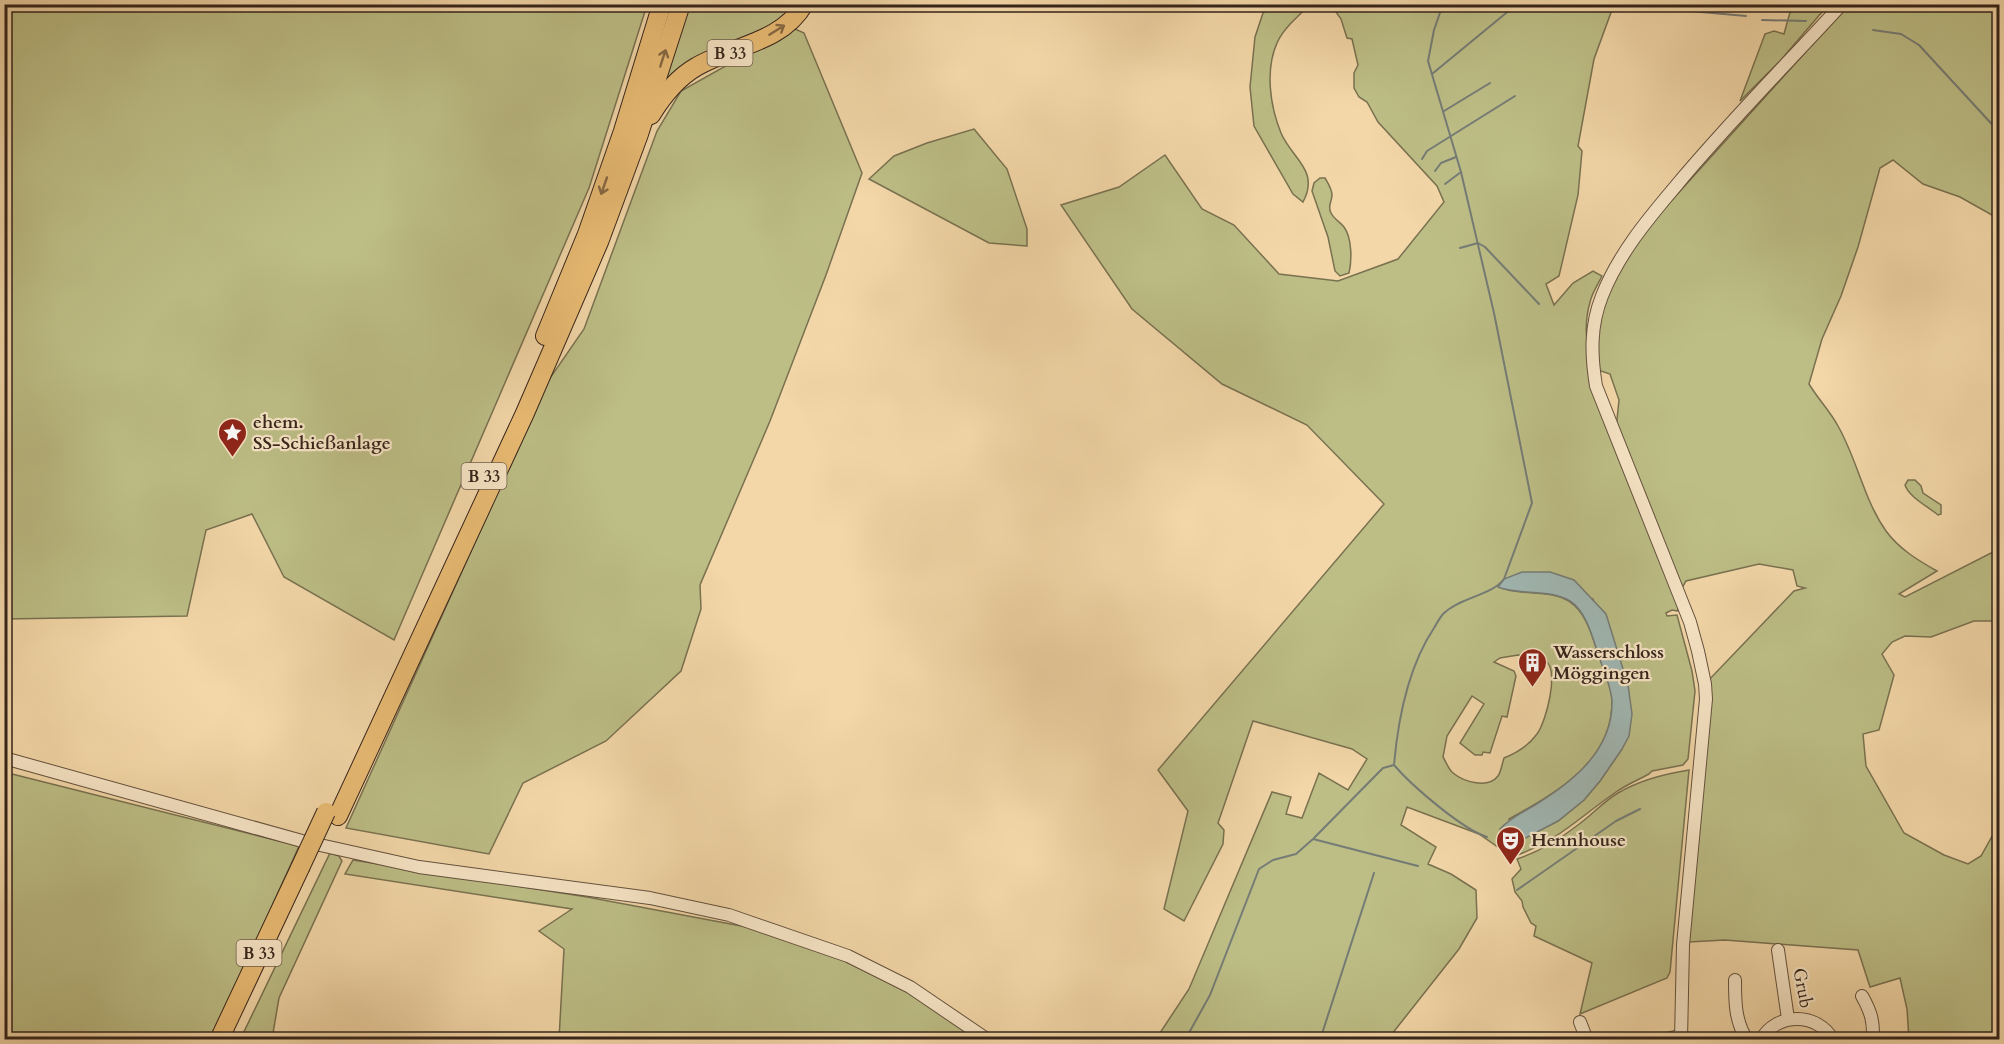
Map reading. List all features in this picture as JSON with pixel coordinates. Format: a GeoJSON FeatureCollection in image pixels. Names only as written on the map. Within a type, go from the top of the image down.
{"type":"FeatureCollection","features":[{"type":"Feature","properties":{"kind":"highway","name":"B 33"},"geometry":{"type":"LineString","coordinates":[[332,814],[515,409],[587,234],[623,131],[662,4]]}},
{"type":"Feature","properties":{"kind":"highway","name":"B 33"},"geometry":{"type":"LineString","coordinates":[[219,1040],[306,869],[525,412],[599,242],[639,134],[681,4]]}},
{"type":"Feature","properties":{"kind":"highway","name":"B 33"},"geometry":{"type":"LineString","coordinates":[[639,134],[658,104],[678,80],[697,66],[766,37],[793,19],[804,4]]}},
{"type":"Feature","properties":{"kind":"highway","name":"B 33"},"geometry":{"type":"LineString","coordinates":[[232,1040],[306,869]]}},
{"type":"Feature","properties":{"kind":"street"},"geometry":{"type":"LineString","coordinates":[[1661,1040],[1681,1038],[1683,945],[1706,699],[1705,684],[1690,622],[1596,386],[1592,360],[1592,333],[1601,298],[1614,268],[1655,211],[1696,161],[1842,4]]}},
{"type":"Feature","properties":{"kind":"street"},"geometry":{"type":"LineString","coordinates":[[4,758],[302,841],[419,867],[639,897],[729,915],[848,956],[910,987],[988,1040]]}},
{"type":"Feature","properties":{"kind":"street","name":"Grub"},"geometry":{"type":"LineString","coordinates":[[1778,950],[1788,1019],[1804,1019],[1822,1026],[1833,1040]]}},
{"type":"Feature","properties":{"kind":"street"},"geometry":{"type":"LineString","coordinates":[[1735,980],[1735,1008],[1740,1029],[1747,1040]]}},
{"type":"Feature","properties":{"kind":"street"},"geometry":{"type":"LineString","coordinates":[[1862,996],[1870,1011],[1874,1028],[1872,1040]]}},
{"type":"Feature","properties":{"kind":"street"},"geometry":{"type":"LineString","coordinates":[[1761,1040],[1774,1024],[1788,1019]]}},
{"type":"Feature","properties":{"kind":"street"},"geometry":{"type":"LineString","coordinates":[[1580,1022],[1587,1040]]}},
{"type":"Feature","properties":{"kind":"green space"},"geometry":{"type":"Polygon","coordinates":[[[4,5],[647,5],[589,188],[394,640],[284,577],[252,514],[206,530],[187,616],[5,619],[4,5]]]}},
{"type":"Feature","properties":{"kind":"green space"},"geometry":{"type":"Polygon","coordinates":[[[689,5],[797,5],[789,15],[664,86],[689,5]]]}},
{"type":"Feature","properties":{"kind":"green space"},"geometry":{"type":"Polygon","coordinates":[[[1273,5],[1310,5],[1283,33],[1277,43],[1270,76],[1274,111],[1281,133],[1306,173],[1307,191],[1303,202],[1293,194],[1254,126],[1250,87],[1255,37],[1263,13],[1273,5]]]}},
{"type":"Feature","properties":{"kind":"green space"},"geometry":{"type":"Polygon","coordinates":[[[1331,5],[1609,5],[1613,7],[1594,59],[1578,146],[1582,151],[1578,195],[1559,276],[1546,284],[1554,305],[1573,283],[1593,271],[1602,276],[1590,302],[1586,335],[1592,367],[1616,429],[1619,400],[1610,374],[1598,370],[1595,349],[1601,309],[1618,270],[1654,220],[1848,5],[1987,5],[1999,17],[1999,219],[1960,197],[1923,184],[1893,160],[1880,168],[1858,247],[1841,296],[1822,339],[1809,384],[1845,439],[1872,506],[1886,531],[1903,549],[1937,571],[1899,594],[1905,597],[1991,553],[1999,553],[1999,592],[1995,621],[1974,621],[1931,637],[1905,636],[1892,642],[1882,654],[1894,675],[1879,730],[1863,734],[1866,766],[1904,833],[1944,855],[1968,864],[1981,856],[1995,831],[1995,742],[1999,740],[2000,1024],[1996,1039],[1909,1039],[1907,1009],[1900,978],[1870,987],[1858,950],[1725,940],[1689,942],[1705,684],[1794,591],[1805,588],[1797,586],[1793,570],[1759,564],[1686,581],[1677,597],[1678,611],[1672,610],[1666,613],[1667,616],[1677,615],[1695,691],[1688,759],[1683,765],[1652,771],[1616,792],[1543,844],[1512,857],[1479,834],[1407,807],[1401,825],[1436,847],[1428,864],[1451,874],[1476,890],[1477,918],[1459,949],[1388,1039],[1156,1039],[1189,989],[1272,792],[1291,797],[1286,814],[1302,818],[1319,773],[1348,790],[1367,759],[1352,749],[1253,721],[1218,823],[1224,830],[1223,844],[1184,921],[1164,909],[1188,811],[1158,770],[1384,504],[1307,425],[1222,384],[1132,309],[1061,205],[1119,187],[1165,155],[1202,209],[1234,225],[1279,274],[1338,281],[1398,259],[1444,202],[1437,186],[1378,122],[1367,102],[1359,97],[1354,88],[1354,73],[1358,65],[1352,39],[1347,38],[1341,19],[1331,5]],[[1499,587],[1516,592],[1553,595],[1576,606],[1591,632],[1610,689],[1593,599],[1499,587]],[[1518,655],[1500,658],[1494,662],[1514,671],[1516,676],[1507,717],[1502,716],[1490,753],[1483,752],[1482,755],[1475,755],[1460,743],[1484,704],[1472,696],[1447,736],[1443,757],[1452,772],[1463,779],[1476,783],[1494,780],[1499,774],[1504,758],[1526,745],[1541,728],[1550,696],[1551,674],[1545,660],[1518,655]],[[1612,697],[1610,723],[1603,742],[1592,759],[1562,786],[1509,819],[1512,844],[1558,821],[1584,800],[1622,749],[1612,697]]]}},
{"type":"Feature","properties":{"kind":"green space"},"geometry":{"type":"Polygon","coordinates":[[[1792,5],[1828,5],[1780,61],[1740,101],[1765,34],[1774,31],[1784,34],[1792,5]]]}},
{"type":"Feature","properties":{"kind":"green space"},"geometry":{"type":"Polygon","coordinates":[[[793,28],[804,33],[862,173],[770,421],[700,585],[701,609],[681,671],[606,741],[523,783],[489,854],[346,828],[548,381],[584,329],[657,131],[681,91],[793,28]]]}},
{"type":"Feature","properties":{"kind":"green space"},"geometry":{"type":"Polygon","coordinates":[[[974,129],[1007,169],[1027,229],[1027,246],[989,243],[869,179],[894,156],[974,129]]]}},
{"type":"Feature","properties":{"kind":"green space"},"geometry":{"type":"Polygon","coordinates":[[[1320,178],[1325,178],[1330,186],[1332,195],[1330,211],[1344,227],[1350,243],[1349,273],[1340,276],[1335,271],[1328,237],[1312,191],[1314,183],[1320,178]]]}},
{"type":"Feature","properties":{"kind":"green space"},"geometry":{"type":"Polygon","coordinates":[[[1908,480],[1915,480],[1921,486],[1923,493],[1941,505],[1941,514],[1938,515],[1910,493],[1905,485],[1908,480]]]}},
{"type":"Feature","properties":{"kind":"green space"},"geometry":{"type":"Polygon","coordinates":[[[1689,770],[1670,972],[1667,978],[1580,1014],[1592,963],[1534,936],[1536,926],[1531,923],[1522,901],[1515,892],[1512,879],[1521,869],[1517,859],[1557,840],[1626,788],[1652,778],[1689,770]]]}},
{"type":"Feature","properties":{"kind":"green space"},"geometry":{"type":"Polygon","coordinates":[[[4,772],[279,841],[300,844],[212,1039],[5,1039],[4,772]]]}},
{"type":"Feature","properties":{"kind":"green space"},"geometry":{"type":"Polygon","coordinates":[[[330,853],[339,856],[342,861],[279,998],[272,1039],[240,1040],[330,853]]]}},
{"type":"Feature","properties":{"kind":"green space"},"geometry":{"type":"Polygon","coordinates":[[[353,860],[587,897],[752,928],[826,952],[909,992],[969,1031],[967,1040],[559,1039],[564,949],[539,931],[572,909],[345,874],[353,860]]]}},
{"type":"Feature","properties":{"kind":"water"},"geometry":{"type":"Polygon","coordinates":[[[1522,572],[1550,572],[1574,580],[1606,614],[1628,685],[1632,714],[1629,736],[1622,749],[1584,800],[1558,821],[1518,842],[1505,845],[1500,829],[1513,818],[1552,794],[1578,773],[1599,748],[1611,718],[1612,701],[1609,684],[1592,634],[1581,612],[1570,601],[1562,597],[1498,587],[1504,579],[1522,572]]]}},
{"type":"Feature","properties":{"kind":"waterway"},"geometry":{"type":"LineString","coordinates":[[1394,765],[1398,730],[1406,694],[1417,659],[1425,643],[1444,613],[1459,603],[1492,589],[1504,579],[1532,503],[1494,313],[1461,172],[1428,61],[1434,30],[1443,4]]}},
{"type":"Feature","properties":{"kind":"waterway"},"geometry":{"type":"LineString","coordinates":[[1432,74],[1517,4]]}},
{"type":"Feature","properties":{"kind":"waterway"},"geometry":{"type":"LineString","coordinates":[[1676,4],[1690,11],[1746,16]]}},
{"type":"Feature","properties":{"kind":"waterway"},"geometry":{"type":"LineString","coordinates":[[1762,20],[1806,21]]}},
{"type":"Feature","properties":{"kind":"waterway"},"geometry":{"type":"LineString","coordinates":[[1873,30],[1901,34],[1919,45],[2000,133]]}},
{"type":"Feature","properties":{"kind":"waterway"},"geometry":{"type":"LineString","coordinates":[[1444,111],[1490,83]]}},
{"type":"Feature","properties":{"kind":"waterway"},"geometry":{"type":"LineString","coordinates":[[1422,159],[1427,151],[1515,96]]}},
{"type":"Feature","properties":{"kind":"waterway"},"geometry":{"type":"LineString","coordinates":[[1435,171],[1441,163],[1456,157]]}},
{"type":"Feature","properties":{"kind":"waterway"},"geometry":{"type":"LineString","coordinates":[[1445,184],[1461,172]]}},
{"type":"Feature","properties":{"kind":"waterway"},"geometry":{"type":"LineString","coordinates":[[1460,248],[1478,243],[1485,247],[1539,304]]}},
{"type":"Feature","properties":{"kind":"waterway"},"geometry":{"type":"LineString","coordinates":[[1314,838],[1383,768],[1394,765],[1438,806],[1464,825],[1487,837]]}},
{"type":"Feature","properties":{"kind":"waterway"},"geometry":{"type":"LineString","coordinates":[[1517,890],[1616,821],[1640,809]]}},
{"type":"Feature","properties":{"kind":"waterway"},"geometry":{"type":"LineString","coordinates":[[1185,1040],[1210,995],[1259,869],[1273,860],[1296,854],[1313,839],[1418,866]]}},
{"type":"Feature","properties":{"kind":"waterway"},"geometry":{"type":"LineString","coordinates":[[1320,1040],[1374,873]]}},
{"type":"Feature","properties":{"kind":"place","name":"ehem. SS-Schießanlage"},"geometry":{"type":"Point","coordinates":[232,458]}},
{"type":"Feature","properties":{"kind":"place","name":"Wasserschloss Möggingen"},"geometry":{"type":"Point","coordinates":[1532,688]}},
{"type":"Feature","properties":{"kind":"place","name":"Hennhouse"},"geometry":{"type":"Point","coordinates":[1510,866]}}]}
